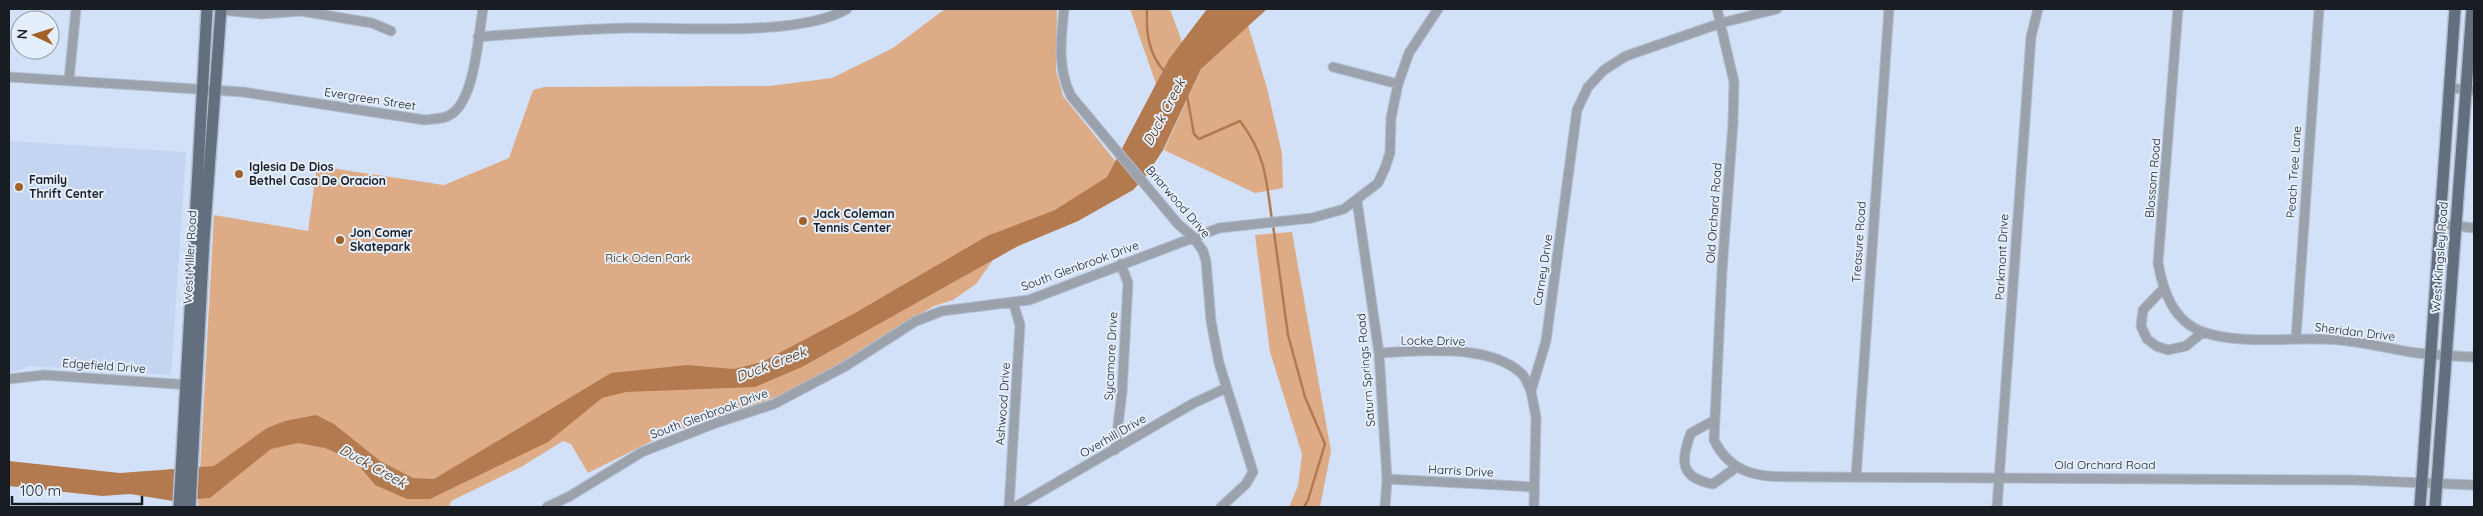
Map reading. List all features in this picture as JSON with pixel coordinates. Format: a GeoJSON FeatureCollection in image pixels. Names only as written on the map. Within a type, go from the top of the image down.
{"type":"FeatureCollection","features":[{"type":"Feature","properties":{"kind":"main road","name":"West Miller Road"},"geometry":{"type":"LineString","coordinates":[[190,507],[188,461],[201,90],[207,9]]}},
{"type":"Feature","properties":{"kind":"main road","name":"West Kingsley Road"},"geometry":{"type":"LineString","coordinates":[[2420,507],[2455,9]]}},
{"type":"Feature","properties":{"kind":"main road","name":"West Kingsley Road"},"geometry":{"type":"LineString","coordinates":[[2435,507],[2456,226],[2470,90],[2472,9]]}},
{"type":"Feature","properties":{"kind":"main road","name":"West Miller Road"},"geometry":{"type":"LineString","coordinates":[[191,385],[221,10]]}},
{"type":"Feature","properties":{"kind":"main road","name":"West Miller Road"},"geometry":{"type":"LineString","coordinates":[[179,507],[188,461]]}},
{"type":"Feature","properties":{"kind":"street"},"geometry":{"type":"LineString","coordinates":[[69,80],[76,9]]}},
{"type":"Feature","properties":{"kind":"street","name":"Evergreen Street"},"geometry":{"type":"LineString","coordinates":[[9,76],[244,92],[425,120],[448,116],[462,103],[471,78],[483,9]]}},
{"type":"Feature","properties":{"kind":"street"},"geometry":{"type":"LineString","coordinates":[[478,37],[561,30],[750,28],[802,23],[840,13],[847,9]]}},
{"type":"Feature","properties":{"kind":"street","name":"Briarwood Drive"},"geometry":{"type":"LineString","coordinates":[[1064,9],[1060,58],[1065,84],[1082,111],[1178,224],[1193,237],[1203,251],[1206,261],[1211,321],[1226,388],[1253,472],[1246,484],[1221,507]]}},
{"type":"Feature","properties":{"kind":"street","name":"South Glenbrook Drive"},"geometry":{"type":"LineString","coordinates":[[547,507],[570,496],[642,452],[716,423],[774,404],[844,367],[916,321],[942,311],[1029,300],[1218,228],[1312,218],[1344,209],[1378,183],[1386,168],[1390,153],[1391,118],[1398,84],[1409,53],[1438,9]]}},
{"type":"Feature","properties":{"kind":"street","name":"Old Orchard Road"},"geometry":{"type":"LineString","coordinates":[[1717,9],[1734,82],[1733,123],[1713,421],[1714,440],[1722,456],[1737,468],[1753,475],[2421,482],[2474,485]]}},
{"type":"Feature","properties":{"kind":"street","name":"Carney Drive"},"geometry":{"type":"LineString","coordinates":[[1534,507],[1536,417],[1531,391],[1546,341],[1566,207],[1577,110],[1588,87],[1604,70],[1626,56],[1721,23],[1777,9]]}},
{"type":"Feature","properties":{"kind":"street","name":"Treasure Road"},"geometry":{"type":"LineString","coordinates":[[1856,477],[1889,9]]}},
{"type":"Feature","properties":{"kind":"street","name":"Parkmont Drive"},"geometry":{"type":"LineString","coordinates":[[1997,507],[2030,46],[2038,9]]}},
{"type":"Feature","properties":{"kind":"street","name":"Blossom Road"},"geometry":{"type":"LineString","coordinates":[[2178,9],[2158,263],[2163,289],[2172,306],[2184,320],[2203,332]]}},
{"type":"Feature","properties":{"kind":"street","name":"Peach Tree Lane"},"geometry":{"type":"LineString","coordinates":[[2296,338],[2319,9]]}},
{"type":"Feature","properties":{"kind":"street"},"geometry":{"type":"LineString","coordinates":[[221,10],[262,14],[283,10],[301,11],[372,23],[391,32]]}},
{"type":"Feature","properties":{"kind":"street"},"geometry":{"type":"LineString","coordinates":[[1333,67],[1398,84]]}},
{"type":"Feature","properties":{"kind":"street"},"geometry":{"type":"LineString","coordinates":[[2449,88],[2470,90]]}},
{"type":"Feature","properties":{"kind":"street","name":"Saturn Springs Road"},"geometry":{"type":"LineString","coordinates":[[1356,201],[1379,353],[1387,479],[1385,507]]}},
{"type":"Feature","properties":{"kind":"street"},"geometry":{"type":"LineString","coordinates":[[2439,224],[2474,228]]}},
{"type":"Feature","properties":{"kind":"street","name":"Sycamore Drive"},"geometry":{"type":"LineString","coordinates":[[1115,450],[1122,392],[1128,283],[1120,264]]}},
{"type":"Feature","properties":{"kind":"street"},"geometry":{"type":"LineString","coordinates":[[2163,289],[2143,310],[2141,326],[2147,339],[2156,346],[2168,350],[2186,346],[2203,332]]}},
{"type":"Feature","properties":{"kind":"street","name":"Ashwood Drive"},"geometry":{"type":"LineString","coordinates":[[1009,507],[1020,325],[1014,302]]}},
{"type":"Feature","properties":{"kind":"street","name":"Sheridan Drive"},"geometry":{"type":"LineString","coordinates":[[2203,332],[2240,339],[2296,338],[2340,340],[2431,354],[2474,357]]}},
{"type":"Feature","properties":{"kind":"street","name":"Locke Drive"},"geometry":{"type":"LineString","coordinates":[[1379,353],[1464,352],[1494,359],[1523,375],[1531,391]]}},
{"type":"Feature","properties":{"kind":"street","name":"Edgefield Drive"},"geometry":{"type":"LineString","coordinates":[[9,379],[44,375],[191,385]]}},
{"type":"Feature","properties":{"kind":"street","name":"Overhill Drive"},"geometry":{"type":"LineString","coordinates":[[1014,507],[1192,404],[1226,388]]}},
{"type":"Feature","properties":{"kind":"street"},"geometry":{"type":"LineString","coordinates":[[1713,421],[1691,433],[1684,460],[1688,474],[1700,482],[1713,484],[1737,468]]}},
{"type":"Feature","properties":{"kind":"street","name":"Harris Drive"},"geometry":{"type":"LineString","coordinates":[[1387,479],[1534,488]]}},
{"type":"Feature","properties":{"kind":"shaded area"},"geometry":{"type":"Polygon","coordinates":[[[9,141],[186,152],[171,375],[31,366],[9,373],[9,141]]]}},
{"type":"Feature","properties":{"kind":"green space","name":"Rick Oden Park"},"geometry":{"type":"Polygon","coordinates":[[[945,9],[1057,9],[1056,70],[1063,96],[1136,187],[1078,221],[1018,246],[993,260],[976,284],[953,300],[934,306],[904,323],[837,367],[779,396],[662,436],[588,473],[571,444],[563,441],[521,467],[451,501],[449,507],[198,507],[214,215],[308,231],[317,166],[444,185],[509,158],[533,90],[544,87],[770,86],[832,78],[893,48],[945,9]]]}},
{"type":"Feature","properties":{"kind":"green space"},"geometry":{"type":"Polygon","coordinates":[[[1130,9],[1170,9],[1182,42],[1169,59],[1156,84],[1130,9]]]}},
{"type":"Feature","properties":{"kind":"green space"},"geometry":{"type":"Polygon","coordinates":[[[1248,25],[1267,88],[1282,153],[1283,188],[1255,193],[1164,150],[1201,69],[1248,25]]]}},
{"type":"Feature","properties":{"kind":"green space"},"geometry":{"type":"Polygon","coordinates":[[[1292,232],[1331,451],[1320,507],[1289,507],[1298,486],[1302,454],[1270,352],[1255,235],[1292,232]]]}},
{"type":"Feature","properties":{"kind":"water","name":"Duck Creek"},"geometry":{"type":"Polygon","coordinates":[[[1207,9],[1267,9],[1201,69],[1163,150],[1146,176],[1133,190],[1078,221],[1018,246],[802,367],[755,387],[626,392],[602,398],[548,442],[430,499],[407,499],[375,485],[355,461],[325,448],[298,443],[271,449],[210,498],[173,501],[130,494],[102,496],[9,486],[9,461],[120,473],[214,466],[267,428],[285,421],[316,415],[334,424],[380,461],[413,478],[434,479],[611,373],[687,365],[734,369],[762,362],[855,313],[987,236],[1055,210],[1107,177],[1169,59],[1207,9]]]}},
{"type":"Feature","properties":{"kind":"waterway"},"geometry":{"type":"LineString","coordinates":[[1147,9],[1149,42],[1155,58],[1165,72]]}},
{"type":"Feature","properties":{"kind":"waterway","name":"Duck Creek"},"geometry":{"type":"LineString","coordinates":[[1187,96],[1194,134],[1199,139],[1240,121],[1249,133],[1264,168],[1272,220]]}},
{"type":"Feature","properties":{"kind":"waterway"},"geometry":{"type":"LineString","coordinates":[[1273,225],[1288,335],[1305,397],[1325,444],[1308,500],[1304,507]]}},
{"type":"Feature","properties":{"kind":"place","name":"Iglesia De Dios Bethel Casa De Oracion"},"geometry":{"type":"Point","coordinates":[239,174]}},
{"type":"Feature","properties":{"kind":"place","name":"Family Thrift Center"},"geometry":{"type":"Point","coordinates":[19,187]}},
{"type":"Feature","properties":{"kind":"place","name":"Jack Coleman Tennis Center"},"geometry":{"type":"Point","coordinates":[803,221]}},
{"type":"Feature","properties":{"kind":"place","name":"Jon Comer Skatepark"},"geometry":{"type":"Point","coordinates":[340,240]}}]}
